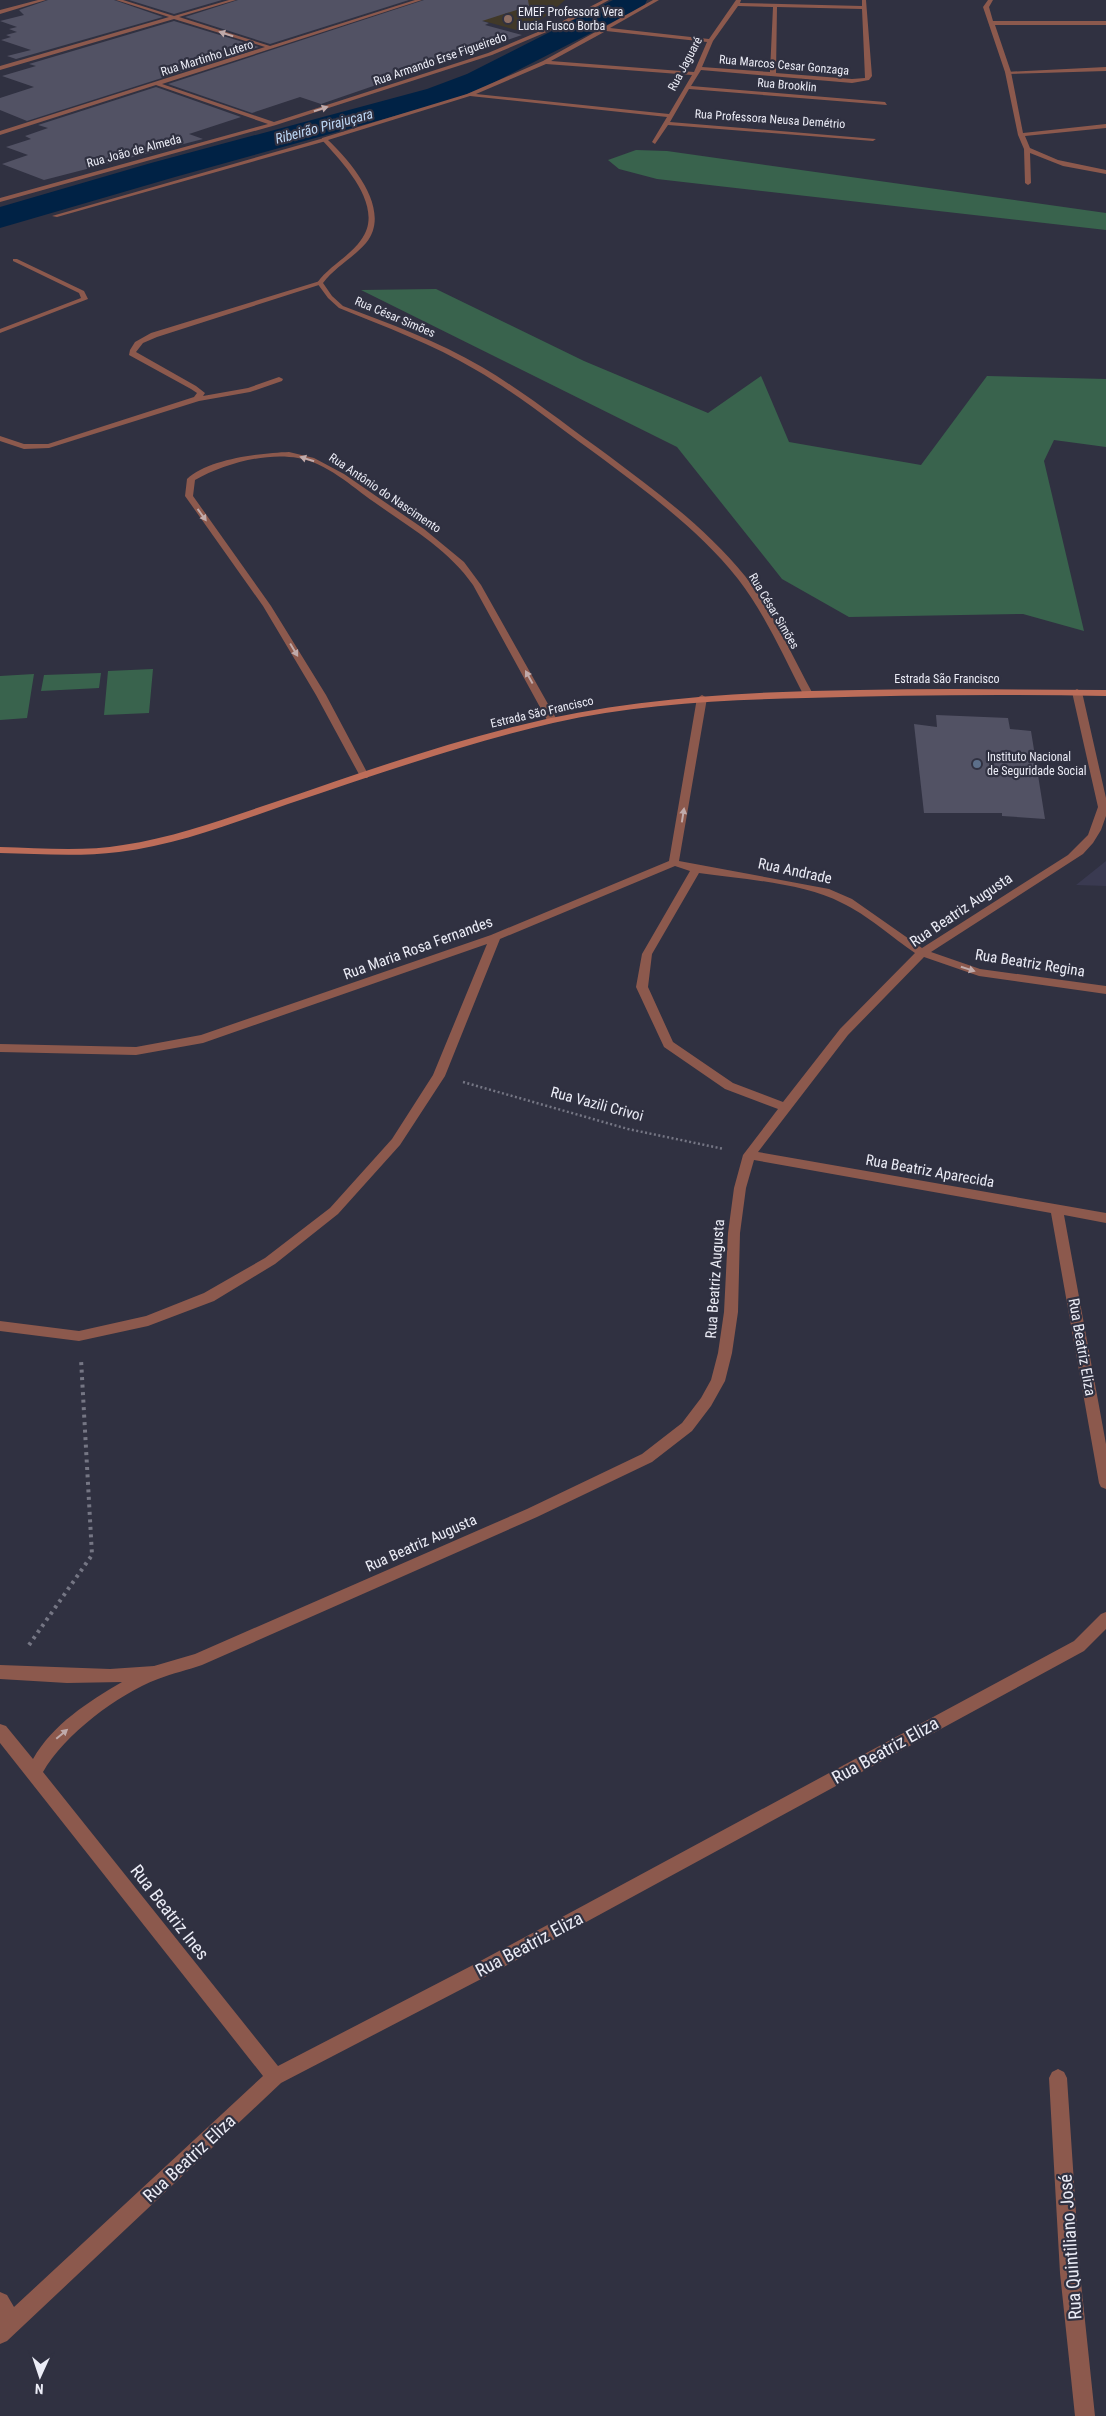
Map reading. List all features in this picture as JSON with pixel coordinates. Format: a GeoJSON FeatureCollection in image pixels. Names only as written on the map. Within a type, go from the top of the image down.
{"type":"FeatureCollection","features":[{"type":"Feature","properties":{"kind":"main road","name":"Estrada São Francisco"},"geometry":{"type":"LineString","coordinates":[[0,850],[72,851],[122,848],[231,820],[442,751],[552,720],[627,706],[702,698],[808,694],[974,691],[1106,693]]}},
{"type":"Feature","properties":{"kind":"street"},"geometry":{"type":"LineString","coordinates":[[0,12],[44,0]]}},
{"type":"Feature","properties":{"kind":"street"},"geometry":{"type":"LineString","coordinates":[[118,0],[272,48]]}},
{"type":"Feature","properties":{"kind":"street"},"geometry":{"type":"LineString","coordinates":[[0,68],[234,0]]}},
{"type":"Feature","properties":{"kind":"street","name":"Rua Martinho Lutero"},"geometry":{"type":"LineString","coordinates":[[0,133],[420,0]]}},
{"type":"Feature","properties":{"kind":"street","name":"Rua Armando Erse Figueiredo"},"geometry":{"type":"LineString","coordinates":[[274,124],[490,54],[561,24],[607,0]]}},
{"type":"Feature","properties":{"kind":"street"},"geometry":{"type":"LineString","coordinates":[[55,216],[324,140],[469,94],[545,62],[657,0]]}},
{"type":"Feature","properties":{"kind":"street"},"geometry":{"type":"LineString","coordinates":[[738,2],[775,7],[864,8],[864,0]]}},
{"type":"Feature","properties":{"kind":"street"},"geometry":{"type":"LineString","coordinates":[[991,0],[986,8],[1008,72],[1021,135],[1027,149],[1028,182]]}},
{"type":"Feature","properties":{"kind":"street","name":"Rua Jaguaré"},"geometry":{"type":"LineString","coordinates":[[655,142],[699,68],[710,41],[738,2]]}},
{"type":"Feature","properties":{"kind":"street"},"geometry":{"type":"LineString","coordinates":[[773,75],[775,7]]}},
{"type":"Feature","properties":{"kind":"street","name":"Rua Marcos Cesar Gonzaga"},"geometry":{"type":"LineString","coordinates":[[699,68],[852,81],[867,78],[869,76],[864,8]]}},
{"type":"Feature","properties":{"kind":"street"},"geometry":{"type":"LineString","coordinates":[[990,23],[1106,23]]}},
{"type":"Feature","properties":{"kind":"street"},"geometry":{"type":"LineString","coordinates":[[605,29],[710,41]]}},
{"type":"Feature","properties":{"kind":"street"},"geometry":{"type":"LineString","coordinates":[[545,62],[694,74]]}},
{"type":"Feature","properties":{"kind":"street"},"geometry":{"type":"LineString","coordinates":[[1008,72],[1106,69]]}},
{"type":"Feature","properties":{"kind":"street"},"geometry":{"type":"LineString","coordinates":[[158,84],[274,124]]}},
{"type":"Feature","properties":{"kind":"street","name":"Rua Brooklin"},"geometry":{"type":"LineString","coordinates":[[687,87],[885,104]]}},
{"type":"Feature","properties":{"kind":"street"},"geometry":{"type":"LineString","coordinates":[[469,94],[669,116]]}},
{"type":"Feature","properties":{"kind":"street","name":"Rua Professora Neusa Demétrio"},"geometry":{"type":"LineString","coordinates":[[665,123],[873,139]]}},
{"type":"Feature","properties":{"kind":"street","name":"Rua João de Almeda"},"geometry":{"type":"LineString","coordinates":[[0,200],[274,124]]}},
{"type":"Feature","properties":{"kind":"street"},"geometry":{"type":"LineString","coordinates":[[1021,135],[1106,126]]}},
{"type":"Feature","properties":{"kind":"street"},"geometry":{"type":"LineString","coordinates":[[197,399],[201,393],[193,386],[144,362],[132,353],[133,348],[141,341],[154,335],[320,284],[326,273],[365,239],[371,224],[372,213],[356,175],[340,154],[324,140]]}},
{"type":"Feature","properties":{"kind":"street"},"geometry":{"type":"LineString","coordinates":[[1027,149],[1043,159],[1063,165],[1106,172]]}},
{"type":"Feature","properties":{"kind":"street"},"geometry":{"type":"LineString","coordinates":[[0,331],[85,299],[82,292],[15,260]]}},
{"type":"Feature","properties":{"kind":"street","name":"Rua César Simões"},"geometry":{"type":"LineString","coordinates":[[320,284],[330,298],[341,307],[426,342],[479,369],[532,404],[651,492],[706,539],[740,576],[758,601],[808,694]]}},
{"type":"Feature","properties":{"kind":"street"},"geometry":{"type":"LineString","coordinates":[[0,438],[12,445],[33,448],[49,446],[197,399],[250,390],[279,379]]}},
{"type":"Feature","properties":{"kind":"street","name":"Rua Antônio do Nascimento"},"geometry":{"type":"LineString","coordinates":[[364,776],[321,695],[267,606],[188,496],[190,479],[201,471],[265,455],[299,456],[324,464],[396,514],[445,549],[463,566],[477,585],[552,720]]}},
{"type":"Feature","properties":{"kind":"street","name":"Rua Beatriz Augusta"},"geometry":{"type":"LineString","coordinates":[[5,1672],[67,1676],[154,1673],[197,1660],[532,1513],[647,1458],[687,1427],[706,1402],[718,1381],[725,1353],[732,1312],[734,1233],[740,1188],[749,1155],[784,1107],[844,1032],[922,953],[1072,857],[1090,842],[1099,826],[1103,807],[1077,692]]}},
{"type":"Feature","properties":{"kind":"street"},"geometry":{"type":"LineString","coordinates":[[674,863],[702,698]]}},
{"type":"Feature","properties":{"kind":"street","name":"Rua Andrade"},"geometry":{"type":"LineString","coordinates":[[674,863],[696,869],[825,890],[848,902],[922,953]]}},
{"type":"Feature","properties":{"kind":"street","name":"Rua Maria Rosa Fernandes"},"geometry":{"type":"LineString","coordinates":[[0,1048],[136,1051],[203,1039],[495,937],[674,863]]}},
{"type":"Feature","properties":{"kind":"street"},"geometry":{"type":"LineString","coordinates":[[696,869],[647,954],[642,987],[668,1044],[729,1086],[784,1107]]}},
{"type":"Feature","properties":{"kind":"street"},"geometry":{"type":"LineString","coordinates":[[0,1326],[79,1336],[148,1320],[209,1298],[270,1261],[334,1211],[396,1142],[439,1076],[495,937]]}},
{"type":"Feature","properties":{"kind":"street","name":"Rua Beatriz Regina"},"geometry":{"type":"LineString","coordinates":[[922,953],[979,972],[1106,990]]}},
{"type":"Feature","properties":{"kind":"street","name":"Rua Beatriz Aparecida"},"geometry":{"type":"LineString","coordinates":[[749,1155],[1106,1218]]}},
{"type":"Feature","properties":{"kind":"street","name":"Rua Beatriz Eliza"},"geometry":{"type":"LineString","coordinates":[[1058,1210],[1106,1483]]}},
{"type":"Feature","properties":{"kind":"street","name":"Rua Beatriz Eliza"},"geometry":{"type":"LineString","coordinates":[[6,2328],[275,2077],[488,1967],[1079,1646],[1106,1619]]}},
{"type":"Feature","properties":{"kind":"street"},"geometry":{"type":"LineString","coordinates":[[34,1772],[43,1753],[62,1734],[99,1704],[154,1673]]}},
{"type":"Feature","properties":{"kind":"street","name":"Rua Beatriz Ines"},"geometry":{"type":"LineString","coordinates":[[0,1731],[275,2077]]}},
{"type":"Feature","properties":{"kind":"street","name":"Rua Quintiliano José"},"geometry":{"type":"LineString","coordinates":[[1058,2078],[1070,2273],[1085,2416]]}},
{"type":"Feature","properties":{"kind":"street"},"geometry":{"type":"LineString","coordinates":[[0,2302],[6,2328]]}},
{"type":"Feature","properties":{"kind":"path","name":"Rua Vazili Crivoi"},"geometry":{"type":"LineString","coordinates":[[439,1076],[628,1128],[749,1155]]}},
{"type":"Feature","properties":{"kind":"path"},"geometry":{"type":"LineString","coordinates":[[5,1672],[92,1555],[79,1336]]}},
{"type":"Feature","properties":{"kind":"shaded area","name":"EMEF Professora Vera Lucia Fusco Borba"},"geometry":{"type":"Polygon","coordinates":[[[447,0],[565,0],[548,15],[520,31],[429,6],[447,0]]]}},
{"type":"Feature","properties":{"kind":"shaded area"},"geometry":{"type":"Polygon","coordinates":[[[1106,861],[1106,886],[1076,885],[1106,861]]]}},
{"type":"Feature","properties":{"kind":"green space"},"geometry":{"type":"Polygon","coordinates":[[[636,150],[667,151],[1106,213],[1106,230],[657,179],[619,169],[608,160],[636,150]]]}},
{"type":"Feature","properties":{"kind":"green space"},"geometry":{"type":"Polygon","coordinates":[[[436,289],[584,361],[708,413],[761,376],[789,442],[921,465],[987,376],[1106,379],[1106,447],[1054,440],[1044,461],[1084,631],[1023,614],[849,617],[782,579],[677,447],[361,290],[436,289]]]}},
{"type":"Feature","properties":{"kind":"green space"},"geometry":{"type":"Polygon","coordinates":[[[153,669],[149,713],[104,715],[108,671],[153,669]]]}},
{"type":"Feature","properties":{"kind":"green space"},"geometry":{"type":"Polygon","coordinates":[[[101,673],[99,688],[41,691],[44,675],[101,673]]]}},
{"type":"Feature","properties":{"kind":"green space"},"geometry":{"type":"Polygon","coordinates":[[[34,674],[27,718],[0,720],[0,676],[34,674]]]}},
{"type":"Feature","properties":{"kind":"building"},"geometry":{"type":"Polygon","coordinates":[[[48,0],[114,0],[163,17],[16,59],[7,56],[31,50],[1,40],[11,37],[6,35],[17,32],[9,29],[17,27],[0,21],[24,15],[19,10],[48,0]]]}},
{"type":"Feature","properties":{"kind":"building"},"geometry":{"type":"Polygon","coordinates":[[[129,0],[222,0],[174,14],[129,0]]]}},
{"type":"Feature","properties":{"kind":"building"},"geometry":{"type":"Polygon","coordinates":[[[238,0],[409,0],[270,44],[185,17],[238,0]]]}},
{"type":"Feature","properties":{"kind":"building"},"geometry":{"type":"Polygon","coordinates":[[[424,0],[528,0],[529,6],[482,21],[489,23],[485,25],[522,35],[321,104],[300,97],[252,113],[168,84],[424,0]]]}},
{"type":"Feature","properties":{"kind":"building"},"geometry":{"type":"Polygon","coordinates":[[[174,21],[259,47],[27,121],[0,110],[0,98],[34,87],[2,76],[36,66],[29,64],[174,21]]]}},
{"type":"Feature","properties":{"kind":"building"},"geometry":{"type":"Polygon","coordinates":[[[156,87],[241,117],[189,134],[203,139],[44,180],[2,164],[28,155],[6,147],[31,139],[25,136],[48,128],[38,125],[156,87]]]}},
{"type":"Feature","properties":{"kind":"building","name":"Instituto Nacional de Seguridade Social"},"geometry":{"type":"Polygon","coordinates":[[[936,715],[1008,718],[1010,729],[1031,731],[1045,819],[1002,816],[1002,813],[924,813],[914,724],[937,727],[936,715]]]}},
{"type":"Feature","properties":{"kind":"waterway","name":"Ribeirão Pirajuçara"},"geometry":{"type":"LineString","coordinates":[[0,218],[163,170],[438,95],[477,80],[634,0]]}},
{"type":"Feature","properties":{"kind":"place","name":"EMEF Professora Vera Lucia Fusco Borba"},"geometry":{"type":"Point","coordinates":[508,19]}},
{"type":"Feature","properties":{"kind":"place","name":"Instituto Nacional de Seguridade Social"},"geometry":{"type":"Point","coordinates":[977,764]}}]}
